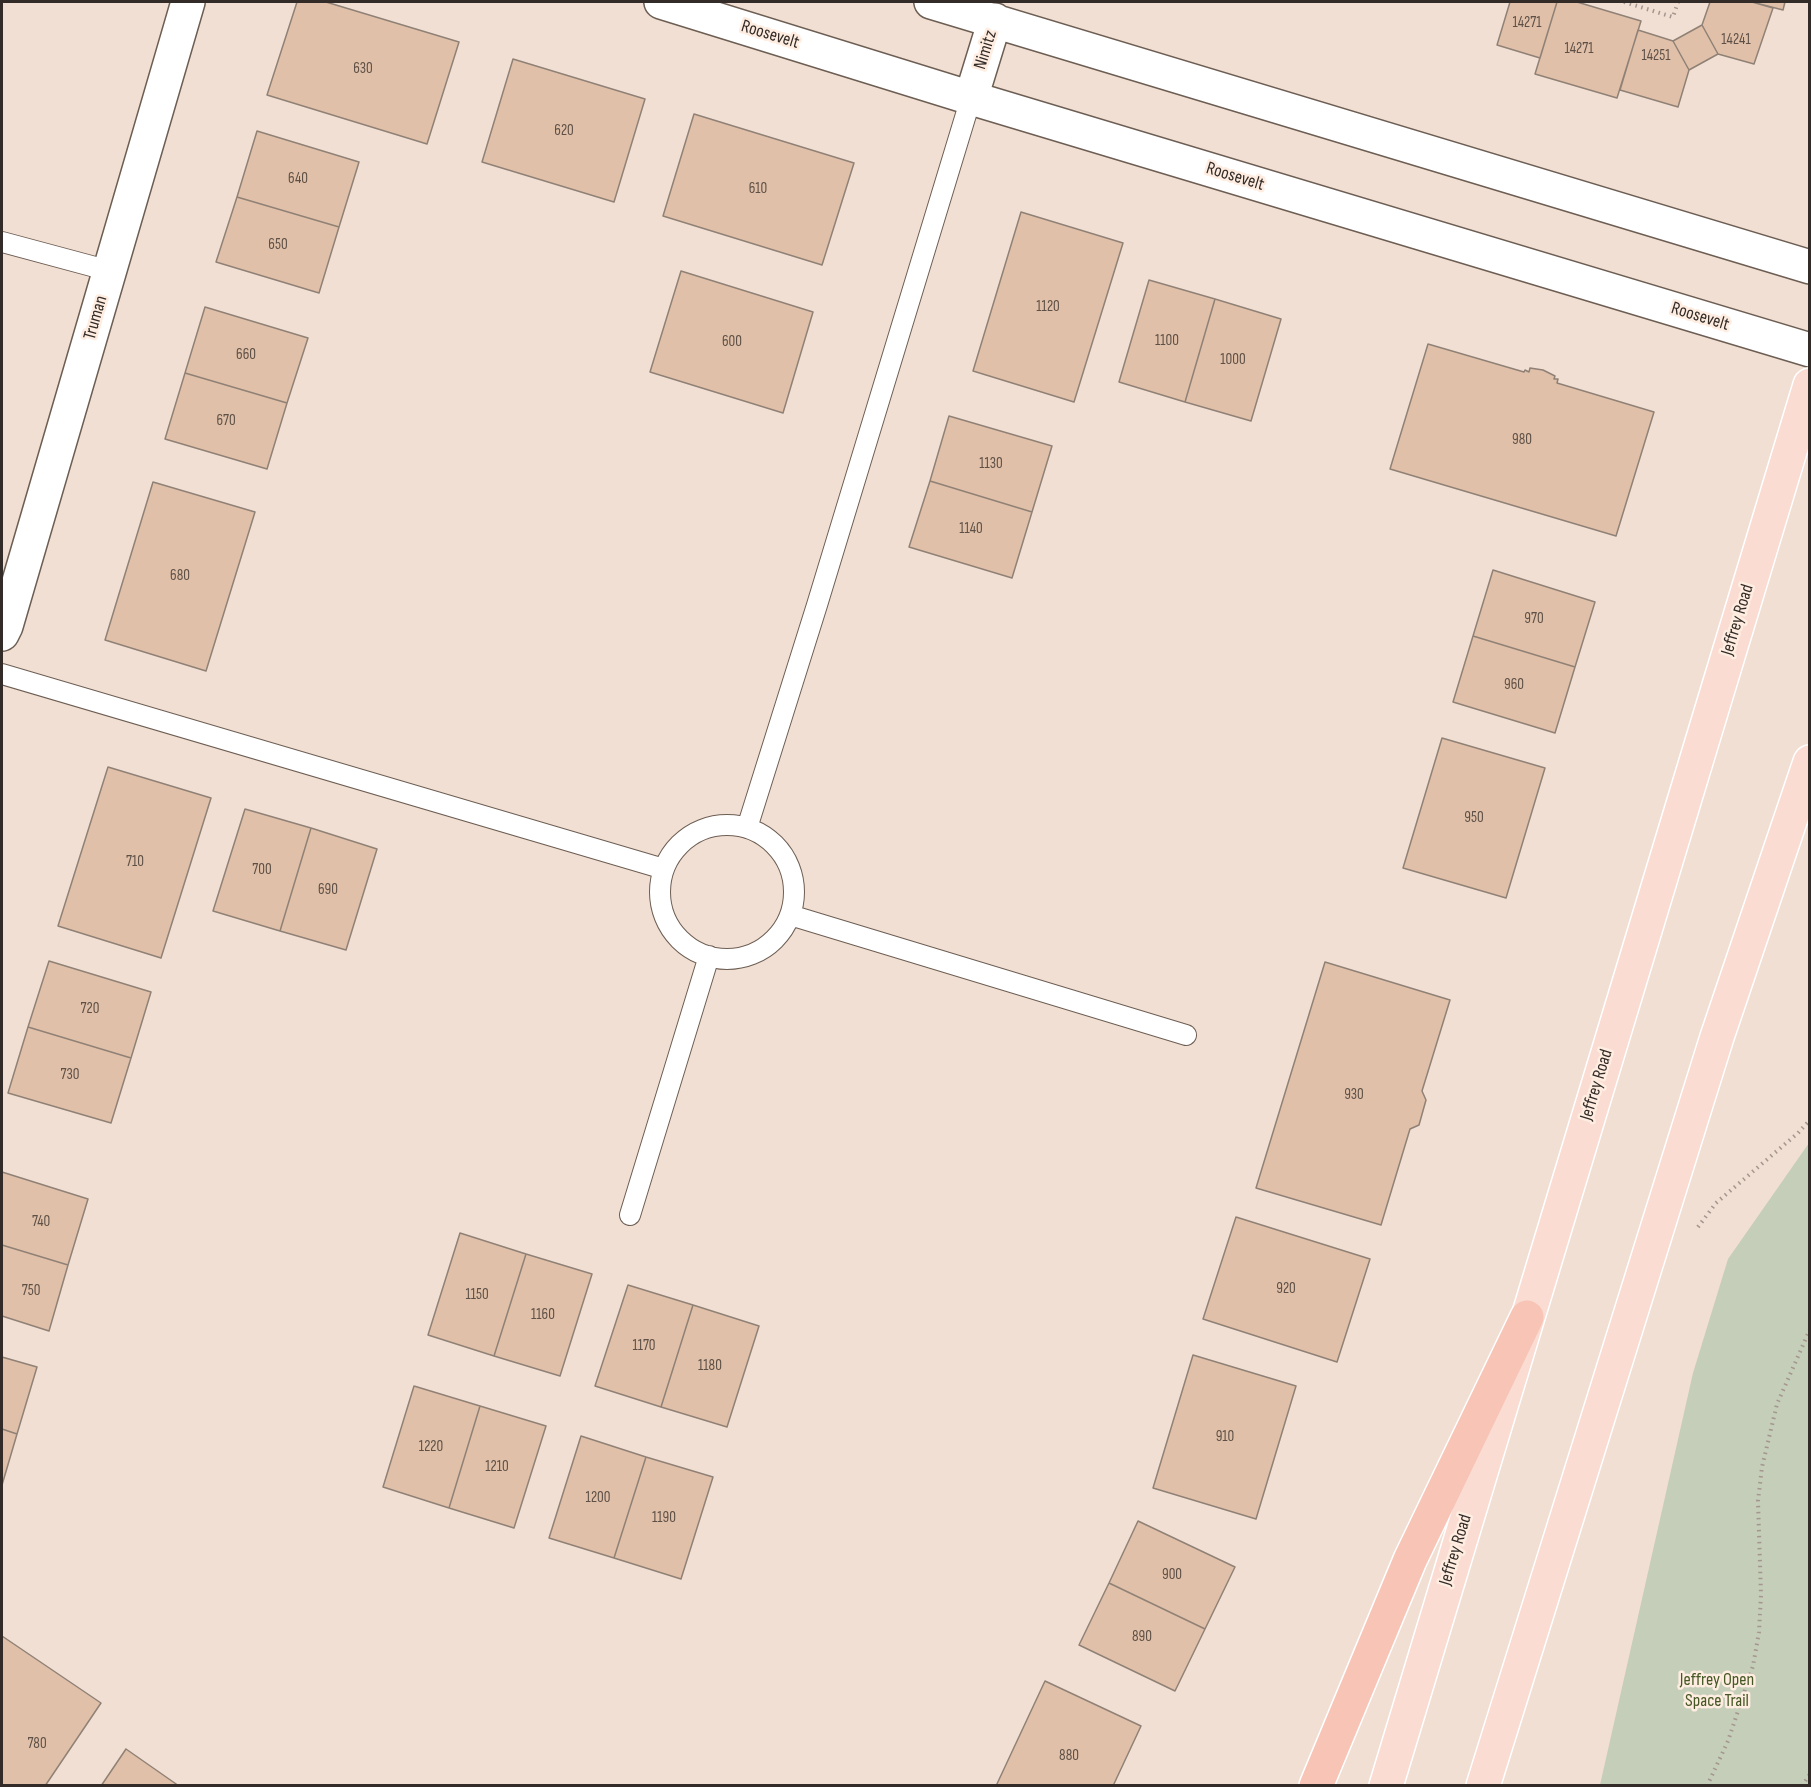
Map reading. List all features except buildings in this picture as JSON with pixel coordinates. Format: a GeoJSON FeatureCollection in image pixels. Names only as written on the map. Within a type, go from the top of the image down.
{"type":"FeatureCollection","features":[{"type":"Feature","properties":{"kind":"highway"},"geometry":{"type":"LineString","coordinates":[[1316,1785],[1410,1560],[1527,1317]]}},
{"type":"Feature","properties":{"kind":"main road","name":"Jeffrey Road"},"geometry":{"type":"LineString","coordinates":[[1386,1785],[1809,385]]}},
{"type":"Feature","properties":{"kind":"main road"},"geometry":{"type":"LineString","coordinates":[[1483,1785],[1717,1037],[1809,762]]}},
{"type":"Feature","properties":{"kind":"street","name":"Truman"},"geometry":{"type":"LineString","coordinates":[[2,634],[188,2]]}},
{"type":"Feature","properties":{"kind":"street","name":"Roosevelt"},"geometry":{"type":"LineString","coordinates":[[661,2],[971,98],[1809,350]]}},
{"type":"Feature","properties":{"kind":"street"},"geometry":{"type":"LineString","coordinates":[[931,2],[998,11],[1809,267]]}},
{"type":"Feature","properties":{"kind":"street","name":"Nimitz"},"geometry":{"type":"LineString","coordinates":[[971,98],[998,11]]}},
{"type":"Feature","properties":{"kind":"lane"},"geometry":{"type":"LineString","coordinates":[[747,828],[971,98]]}},
{"type":"Feature","properties":{"kind":"lane"},"geometry":{"type":"LineString","coordinates":[[2,242],[110,271]]}},
{"type":"Feature","properties":{"kind":"lane"},"geometry":{"type":"LineString","coordinates":[[2,674],[664,869]]}},
{"type":"Feature","properties":{"kind":"lane"},"geometry":{"type":"LineString","coordinates":[[713,826],[747,828],[777,847],[787,862],[793,879],[794,896],[790,915],[783,929],[771,942],[757,951],[742,957],[725,959],[709,956],[692,949],[678,938],[667,924],[661,906],[660,888],[664,869],[672,854],[683,842],[697,833],[713,826]]}},
{"type":"Feature","properties":{"kind":"lane"},"geometry":{"type":"LineString","coordinates":[[790,915],[1186,1035]]}},
{"type":"Feature","properties":{"kind":"lane"},"geometry":{"type":"LineString","coordinates":[[630,1215],[709,956]]}},
{"type":"Feature","properties":{"kind":"path"},"geometry":{"type":"LineString","coordinates":[[1624,2],[1673,17],[1678,2]]}},
{"type":"Feature","properties":{"kind":"path"},"geometry":{"type":"LineString","coordinates":[[1691,1235],[1716,1203],[1798,1133],[1809,1120]]}},
{"type":"Feature","properties":{"kind":"path"},"geometry":{"type":"LineString","coordinates":[[1707,1785],[1728,1741],[1753,1666],[1759,1632],[1761,1595],[1758,1501],[1762,1467],[1777,1404],[1809,1329]]}},
{"type":"Feature","properties":{"kind":"path"},"geometry":{"type":"LineString","coordinates":[[1802,1785],[1809,1774]]}},
{"type":"Feature","properties":{"kind":"green space","name":"Jeffrey Open Space Trail"},"geometry":{"type":"Polygon","coordinates":[[[1809,1143],[1809,1785],[1600,1785],[1693,1373],[1728,1259],[1809,1143]]]}}]}
